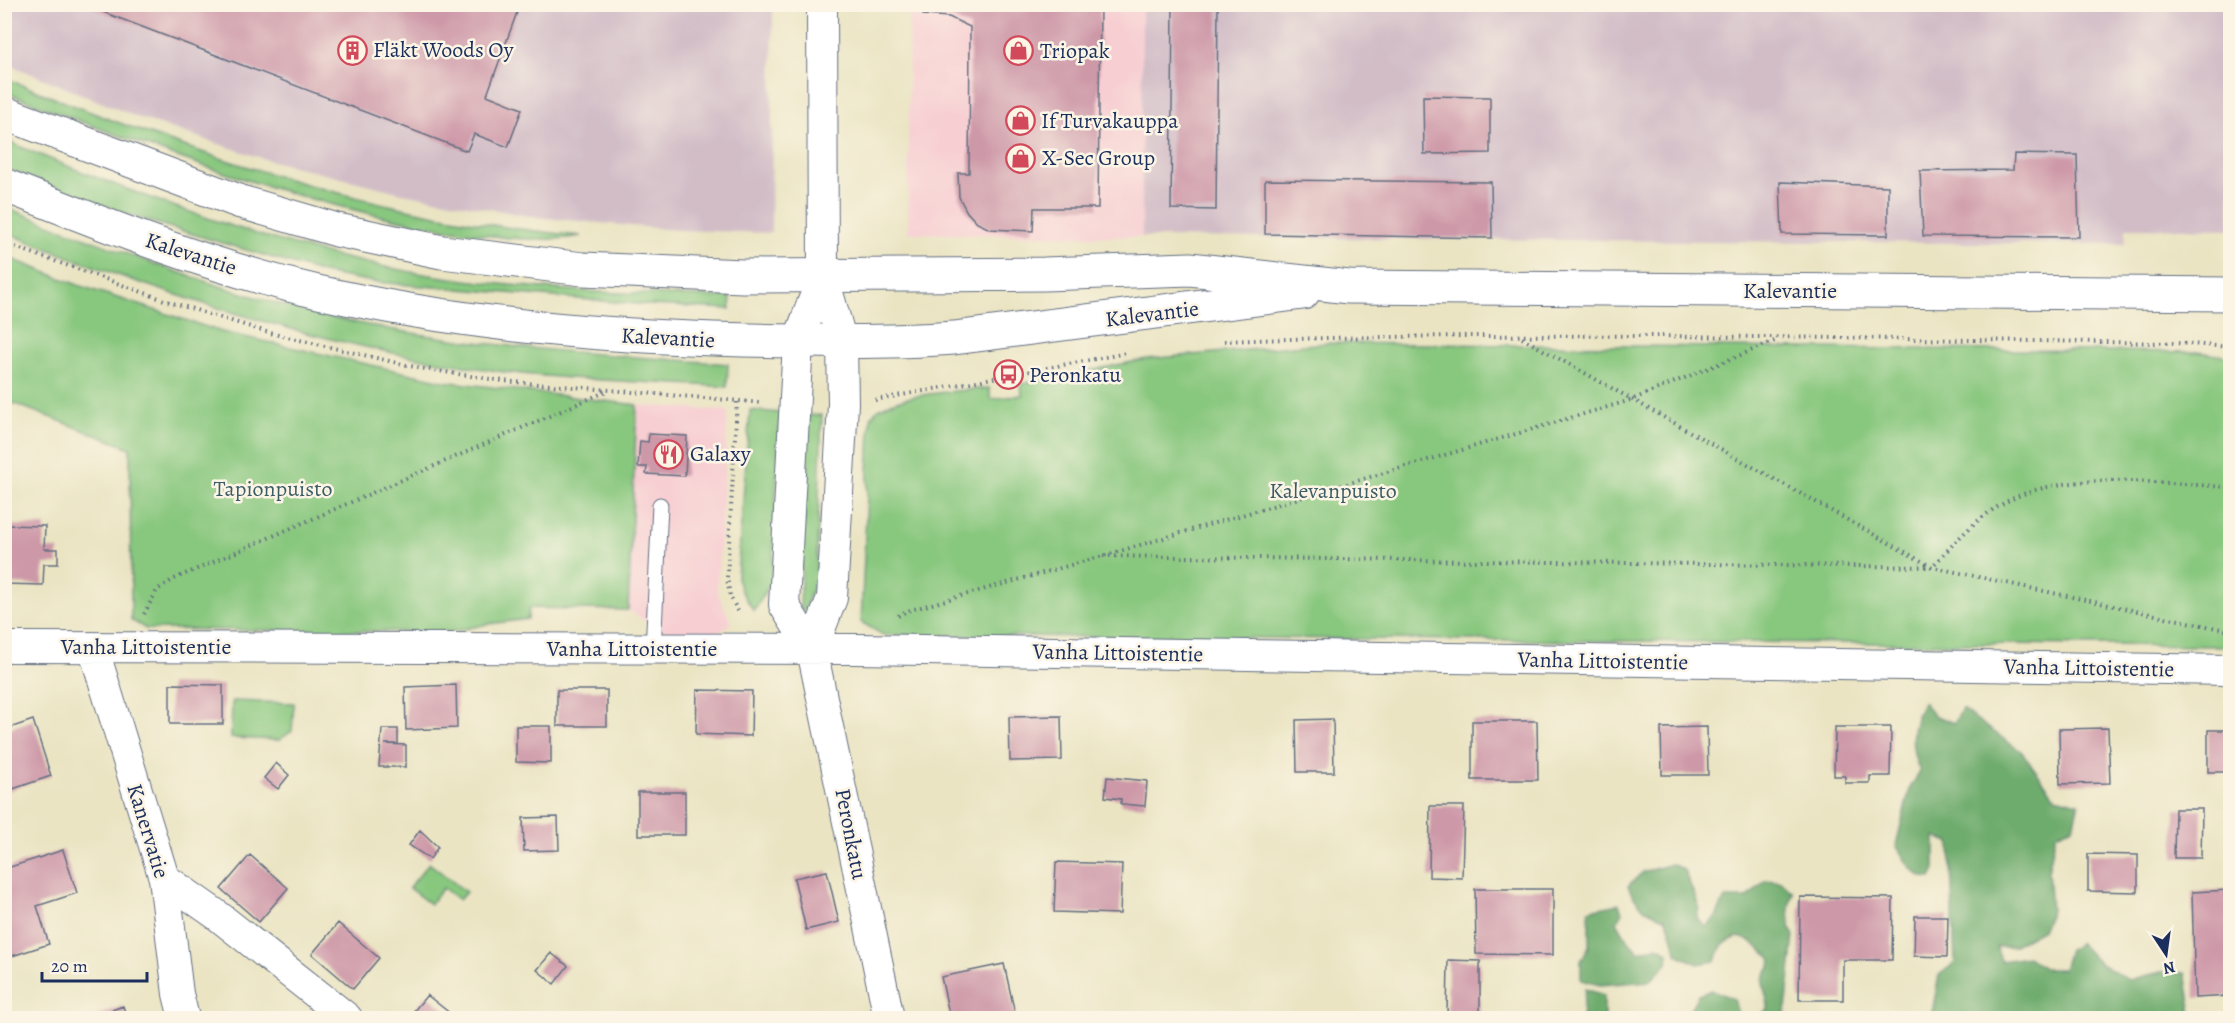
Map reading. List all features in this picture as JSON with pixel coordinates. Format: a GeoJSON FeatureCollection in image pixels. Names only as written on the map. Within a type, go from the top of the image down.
{"type":"FeatureCollection","features":[{"type":"Feature","properties":{"kind":"main road","name":"Kalevantie"},"geometry":{"type":"LineString","coordinates":[[4,114],[241,202],[337,230],[442,252],[583,269],[743,276],[1044,274],[1190,269],[1349,287],[2230,294]]}},
{"type":"Feature","properties":{"kind":"main road","name":"Kalevantie"},"geometry":{"type":"LineString","coordinates":[[4,185],[129,234],[215,263],[318,292],[447,316],[574,333],[719,342],[842,342],[954,338],[1349,287]]}},
{"type":"Feature","properties":{"kind":"street","name":"Peronkatu"},"geometry":{"type":"LineString","coordinates":[[812,650],[832,598],[843,435],[842,342],[823,275],[822,4]]}},
{"type":"Feature","properties":{"kind":"street","name":"Peronkatu"},"geometry":{"type":"LineString","coordinates":[[823,275],[798,341],[784,605],[812,650],[889,1018]]}},
{"type":"Feature","properties":{"kind":"street","name":"Vanha Littoistentie"},"geometry":{"type":"LineString","coordinates":[[4,647],[653,651],[745,648],[855,649],[2230,670]]}},
{"type":"Feature","properties":{"kind":"street","name":"Kanervatie"},"geometry":{"type":"LineString","coordinates":[[93,647],[164,878],[178,994],[184,1018]]}},
{"type":"Feature","properties":{"kind":"street"},"geometry":{"type":"LineString","coordinates":[[164,878],[217,915],[347,1018]]}},
{"type":"Feature","properties":{"kind":"lane"},"geometry":{"type":"LineString","coordinates":[[653,651],[660,505]]}},
{"type":"Feature","properties":{"kind":"path"},"geometry":{"type":"LineString","coordinates":[[1522,338],[1932,567]]}},
{"type":"Feature","properties":{"kind":"path"},"geometry":{"type":"LineString","coordinates":[[855,649],[874,629],[907,610],[1103,556],[1631,400],[1780,338]]}},
{"type":"Feature","properties":{"kind":"path"},"geometry":{"type":"LineString","coordinates":[[143,616],[157,590],[174,579],[608,390]]}},
{"type":"Feature","properties":{"kind":"path"},"geometry":{"type":"LineString","coordinates":[[737,402],[727,578],[730,596],[742,620],[745,648]]}},
{"type":"Feature","properties":{"kind":"path"},"geometry":{"type":"LineString","coordinates":[[1932,567],[1968,528],[2003,503],[2035,489],[2075,481],[2230,487]]}},
{"type":"Feature","properties":{"kind":"path"},"geometry":{"type":"LineString","coordinates":[[2230,525],[2230,566]]}},
{"type":"Feature","properties":{"kind":"path"},"geometry":{"type":"LineString","coordinates":[[1103,556],[1932,567],[2134,608],[2230,631]]}},
{"type":"Feature","properties":{"kind":"shaded area"},"geometry":{"type":"Polygon","coordinates":[[[4,5],[773,5],[771,233],[676,230],[534,217],[402,193],[264,159],[137,117],[5,63],[4,5]]]}},
{"type":"Feature","properties":{"kind":"shaded area"},"geometry":{"type":"Polygon","coordinates":[[[909,5],[1142,5],[1142,237],[908,233],[909,5]]]}},
{"type":"Feature","properties":{"kind":"shaded area"},"geometry":{"type":"Polygon","coordinates":[[[1142,5],[2230,5],[2230,229],[2126,228],[2125,244],[1142,237],[1142,5]]]}},
{"type":"Feature","properties":{"kind":"shaded area"},"geometry":{"type":"Polygon","coordinates":[[[637,405],[728,411],[717,591],[731,623],[720,632],[706,635],[664,633],[628,610],[637,405]]]}},
{"type":"Feature","properties":{"kind":"green space"},"geometry":{"type":"Polygon","coordinates":[[[5,78],[144,132],[287,179],[432,214],[506,227],[581,236],[528,239],[493,236],[441,228],[329,204],[166,153],[58,113],[5,92],[5,78]]]}},
{"type":"Feature","properties":{"kind":"green space"},"geometry":{"type":"Polygon","coordinates":[[[4,140],[167,204],[280,241],[337,256],[394,269],[520,286],[731,297],[730,309],[650,305],[374,282],[323,273],[132,216],[5,168],[4,140]]]}},
{"type":"Feature","properties":{"kind":"green space"},"geometry":{"type":"Polygon","coordinates":[[[5,207],[196,278],[314,313],[365,325],[468,341],[728,364],[727,387],[505,372],[377,350],[313,335],[188,299],[65,256],[5,232],[5,207]]]}},
{"type":"Feature","properties":{"kind":"green space","name":"Tapionpuisto"},"geometry":{"type":"Polygon","coordinates":[[[4,256],[78,285],[222,332],[443,381],[637,405],[628,610],[529,608],[528,619],[451,632],[146,629],[131,620],[130,448],[5,400],[4,256]]]}},
{"type":"Feature","properties":{"kind":"green space","name":"Kalevanpuisto"},"geometry":{"type":"Polygon","coordinates":[[[1327,343],[2198,352],[2230,357],[2230,642],[2221,646],[883,635],[861,622],[871,421],[872,416],[880,408],[892,402],[926,394],[962,390],[989,388],[991,399],[1022,395],[1021,384],[1147,359],[1327,343]]]}},
{"type":"Feature","properties":{"kind":"green space"},"geometry":{"type":"Polygon","coordinates":[[[750,410],[780,413],[772,581],[754,611],[741,591],[737,578],[750,410]]]}},
{"type":"Feature","properties":{"kind":"green space"},"geometry":{"type":"Polygon","coordinates":[[[808,415],[822,415],[816,579],[804,611],[800,609],[808,415]]]}},
{"type":"Feature","properties":{"kind":"green space"},"geometry":{"type":"Polygon","coordinates":[[[232,701],[294,703],[292,731],[279,740],[231,738],[232,701]]]}},
{"type":"Feature","properties":{"kind":"green space"},"geometry":{"type":"Polygon","coordinates":[[[1923,702],[1933,715],[1954,723],[1962,709],[2022,752],[2055,797],[2079,803],[2073,827],[2056,834],[2048,871],[2051,911],[2042,930],[2013,946],[1997,947],[2001,961],[2028,957],[2045,969],[2063,969],[2069,950],[2080,943],[2099,963],[2128,980],[2161,972],[2185,973],[2191,1018],[1931,1018],[1939,975],[1955,963],[1950,842],[1935,837],[1935,870],[1931,878],[1914,872],[1896,845],[1910,788],[1920,772],[1916,763],[1912,737],[1923,702]]]}},
{"type":"Feature","properties":{"kind":"green space"},"geometry":{"type":"Polygon","coordinates":[[[429,863],[466,892],[459,900],[443,888],[430,904],[409,888],[429,863]]]}},
{"type":"Feature","properties":{"kind":"green space"},"geometry":{"type":"Polygon","coordinates":[[[1672,864],[1684,870],[1699,906],[1697,919],[1706,927],[1716,917],[1725,898],[1747,898],[1766,880],[1782,882],[1793,892],[1789,914],[1794,936],[1785,1018],[1755,1018],[1768,1009],[1763,978],[1770,968],[1771,958],[1748,939],[1737,937],[1723,944],[1715,961],[1698,964],[1678,955],[1665,918],[1647,910],[1634,898],[1628,886],[1643,872],[1672,864]]]}},
{"type":"Feature","properties":{"kind":"green space"},"geometry":{"type":"Polygon","coordinates":[[[1619,904],[1622,912],[1617,922],[1628,941],[1639,952],[1658,946],[1668,952],[1667,964],[1650,981],[1600,985],[1581,980],[1581,961],[1589,946],[1589,910],[1619,904]]]}},
{"type":"Feature","properties":{"kind":"green space"},"geometry":{"type":"Polygon","coordinates":[[[1585,989],[1604,995],[1604,1018],[1582,1018],[1585,989]]]}},
{"type":"Feature","properties":{"kind":"green space"},"geometry":{"type":"Polygon","coordinates":[[[1712,990],[1734,999],[1739,1018],[1685,1018],[1698,995],[1712,990]]]}},
{"type":"Feature","properties":{"kind":"building","name":"Fläkt Woods Oy"},"geometry":{"type":"Polygon","coordinates":[[[82,4],[520,4],[487,95],[522,109],[508,147],[474,134],[467,151],[82,4]]]}},
{"type":"Feature","properties":{"kind":"building"},"geometry":{"type":"Polygon","coordinates":[[[923,4],[1100,4],[1098,208],[1034,208],[1033,231],[990,229],[977,223],[967,212],[959,197],[958,173],[969,173],[970,27],[949,17],[923,15],[923,4]]]}},
{"type":"Feature","properties":{"kind":"building"},"geometry":{"type":"Polygon","coordinates":[[[1173,4],[1218,4],[1216,210],[1171,209],[1173,4]]]}},
{"type":"Feature","properties":{"kind":"building"},"geometry":{"type":"Polygon","coordinates":[[[1423,96],[1490,97],[1490,153],[1424,154],[1423,96]]]}},
{"type":"Feature","properties":{"kind":"building"},"geometry":{"type":"Polygon","coordinates":[[[2014,154],[2077,155],[2079,237],[1923,236],[1920,171],[2013,170],[2014,154]]]}},
{"type":"Feature","properties":{"kind":"building"},"geometry":{"type":"Polygon","coordinates":[[[1265,180],[1491,182],[1492,238],[1265,234],[1265,180]]]}},
{"type":"Feature","properties":{"kind":"building"},"geometry":{"type":"Polygon","coordinates":[[[1780,182],[1888,186],[1888,235],[1782,234],[1780,182]]]}},
{"type":"Feature","properties":{"kind":"building"},"geometry":{"type":"Polygon","coordinates":[[[649,434],[687,436],[685,476],[646,474],[647,467],[638,467],[640,441],[648,442],[649,434]]]}},
{"type":"Feature","properties":{"kind":"building"},"geometry":{"type":"Polygon","coordinates":[[[4,525],[45,526],[44,549],[58,549],[58,564],[44,564],[43,585],[4,584],[4,525]]]}},
{"type":"Feature","properties":{"kind":"building"},"geometry":{"type":"Polygon","coordinates":[[[170,684],[223,685],[223,724],[170,724],[170,684]]]}},
{"type":"Feature","properties":{"kind":"building"},"geometry":{"type":"Polygon","coordinates":[[[456,685],[457,728],[406,730],[405,687],[456,685]]]}},
{"type":"Feature","properties":{"kind":"building"},"geometry":{"type":"Polygon","coordinates":[[[557,690],[607,690],[607,726],[557,726],[557,690]]]}},
{"type":"Feature","properties":{"kind":"building"},"geometry":{"type":"Polygon","coordinates":[[[697,690],[752,691],[751,736],[696,734],[697,690]]]}},
{"type":"Feature","properties":{"kind":"building"},"geometry":{"type":"Polygon","coordinates":[[[1061,716],[1062,760],[1010,761],[1009,717],[1061,716]]]}},
{"type":"Feature","properties":{"kind":"building"},"geometry":{"type":"Polygon","coordinates":[[[1333,719],[1334,772],[1297,772],[1296,720],[1333,719]]]}},
{"type":"Feature","properties":{"kind":"building"},"geometry":{"type":"Polygon","coordinates":[[[33,720],[51,776],[7,791],[4,783],[4,730],[33,720]]]}},
{"type":"Feature","properties":{"kind":"building"},"geometry":{"type":"Polygon","coordinates":[[[1472,721],[1537,721],[1538,780],[1472,780],[1472,721]]]}},
{"type":"Feature","properties":{"kind":"building"},"geometry":{"type":"Polygon","coordinates":[[[516,726],[551,726],[551,763],[516,762],[516,726]]]}},
{"type":"Feature","properties":{"kind":"building"},"geometry":{"type":"Polygon","coordinates":[[[1707,727],[1708,775],[1662,775],[1661,728],[1707,727]]]}},
{"type":"Feature","properties":{"kind":"building"},"geometry":{"type":"Polygon","coordinates":[[[1835,727],[1891,727],[1890,776],[1870,776],[1870,783],[1845,783],[1845,776],[1834,776],[1835,727]]]}},
{"type":"Feature","properties":{"kind":"building"},"geometry":{"type":"Polygon","coordinates":[[[2108,728],[2110,783],[2060,784],[2059,729],[2108,728]]]}},
{"type":"Feature","properties":{"kind":"building"},"geometry":{"type":"Polygon","coordinates":[[[382,729],[398,729],[398,744],[385,744],[406,745],[406,767],[379,767],[382,729]]]}},
{"type":"Feature","properties":{"kind":"building"},"geometry":{"type":"Polygon","coordinates":[[[2208,730],[2230,730],[2230,772],[2208,772],[2208,730]]]}},
{"type":"Feature","properties":{"kind":"building"},"geometry":{"type":"Polygon","coordinates":[[[276,763],[289,775],[278,789],[264,778],[276,763]]]}},
{"type":"Feature","properties":{"kind":"building"},"geometry":{"type":"Polygon","coordinates":[[[1107,777],[1147,781],[1145,806],[1121,804],[1121,799],[1105,797],[1107,777]]]}},
{"type":"Feature","properties":{"kind":"building"},"geometry":{"type":"Polygon","coordinates":[[[638,792],[685,792],[685,835],[638,835],[638,792]]]}},
{"type":"Feature","properties":{"kind":"building"},"geometry":{"type":"Polygon","coordinates":[[[1430,806],[1464,806],[1462,878],[1429,877],[1430,806]]]}},
{"type":"Feature","properties":{"kind":"building"},"geometry":{"type":"Polygon","coordinates":[[[2175,809],[2202,809],[2201,858],[2174,858],[2175,809]]]}},
{"type":"Feature","properties":{"kind":"building"},"geometry":{"type":"Polygon","coordinates":[[[558,817],[559,850],[524,851],[523,818],[558,817]]]}},
{"type":"Feature","properties":{"kind":"building"},"geometry":{"type":"Polygon","coordinates":[[[420,830],[438,847],[430,859],[409,845],[420,830]]]}},
{"type":"Feature","properties":{"kind":"building"},"geometry":{"type":"Polygon","coordinates":[[[63,850],[77,893],[37,906],[49,944],[9,957],[4,945],[4,869],[63,850]]]}},
{"type":"Feature","properties":{"kind":"building"},"geometry":{"type":"Polygon","coordinates":[[[2088,854],[2138,855],[2138,892],[2088,891],[2088,854]]]}},
{"type":"Feature","properties":{"kind":"building"},"geometry":{"type":"Polygon","coordinates":[[[250,855],[288,888],[259,922],[221,889],[250,855]]]}},
{"type":"Feature","properties":{"kind":"building"},"geometry":{"type":"Polygon","coordinates":[[[1056,862],[1122,864],[1120,914],[1054,912],[1056,862]]]}},
{"type":"Feature","properties":{"kind":"building"},"geometry":{"type":"Polygon","coordinates":[[[827,871],[839,922],[806,930],[794,878],[827,871]]]}},
{"type":"Feature","properties":{"kind":"building"},"geometry":{"type":"Polygon","coordinates":[[[1475,889],[1553,889],[1553,955],[1476,954],[1475,889]]]}},
{"type":"Feature","properties":{"kind":"building"},"geometry":{"type":"Polygon","coordinates":[[[2230,890],[2230,996],[2195,998],[2192,892],[2230,890]]]}},
{"type":"Feature","properties":{"kind":"building"},"geometry":{"type":"Polygon","coordinates":[[[1800,897],[1893,898],[1892,960],[1843,960],[1843,1000],[1799,1000],[1800,897]]]}},
{"type":"Feature","properties":{"kind":"building"},"geometry":{"type":"Polygon","coordinates":[[[1915,916],[1948,916],[1947,957],[1914,956],[1915,916]]]}},
{"type":"Feature","properties":{"kind":"building"},"geometry":{"type":"Polygon","coordinates":[[[338,923],[379,958],[353,989],[312,954],[338,923]]]}},
{"type":"Feature","properties":{"kind":"building"},"geometry":{"type":"Polygon","coordinates":[[[551,953],[568,966],[554,984],[537,970],[551,953]]]}},
{"type":"Feature","properties":{"kind":"building"},"geometry":{"type":"Polygon","coordinates":[[[1448,960],[1480,961],[1480,1018],[1447,1018],[1448,960]]]}},
{"type":"Feature","properties":{"kind":"building"},"geometry":{"type":"Polygon","coordinates":[[[1004,964],[1016,1018],[950,1018],[941,977],[1004,964]]]}},
{"type":"Feature","properties":{"kind":"building"},"geometry":{"type":"Polygon","coordinates":[[[427,995],[456,1018],[408,1018],[427,995]]]}},
{"type":"Feature","properties":{"kind":"building"},"geometry":{"type":"Polygon","coordinates":[[[123,1006],[127,1018],[89,1018],[123,1006]]]}},
{"type":"Feature","properties":{"kind":"place","name":"Fläkt Woods Oy"},"geometry":{"type":"Point","coordinates":[352,50]}},
{"type":"Feature","properties":{"kind":"place","name":"Triopak"},"geometry":{"type":"Point","coordinates":[1019,51]}},
{"type":"Feature","properties":{"kind":"place","name":"If Turvakauppa"},"geometry":{"type":"Point","coordinates":[1020,121]}},
{"type":"Feature","properties":{"kind":"place","name":"X-Sec Group"},"geometry":{"type":"Point","coordinates":[1021,158]}},
{"type":"Feature","properties":{"kind":"place","name":"Peronkatu"},"geometry":{"type":"Point","coordinates":[1008,375]}},
{"type":"Feature","properties":{"kind":"place","name":"Galaxy"},"geometry":{"type":"Point","coordinates":[669,454]}}]}
